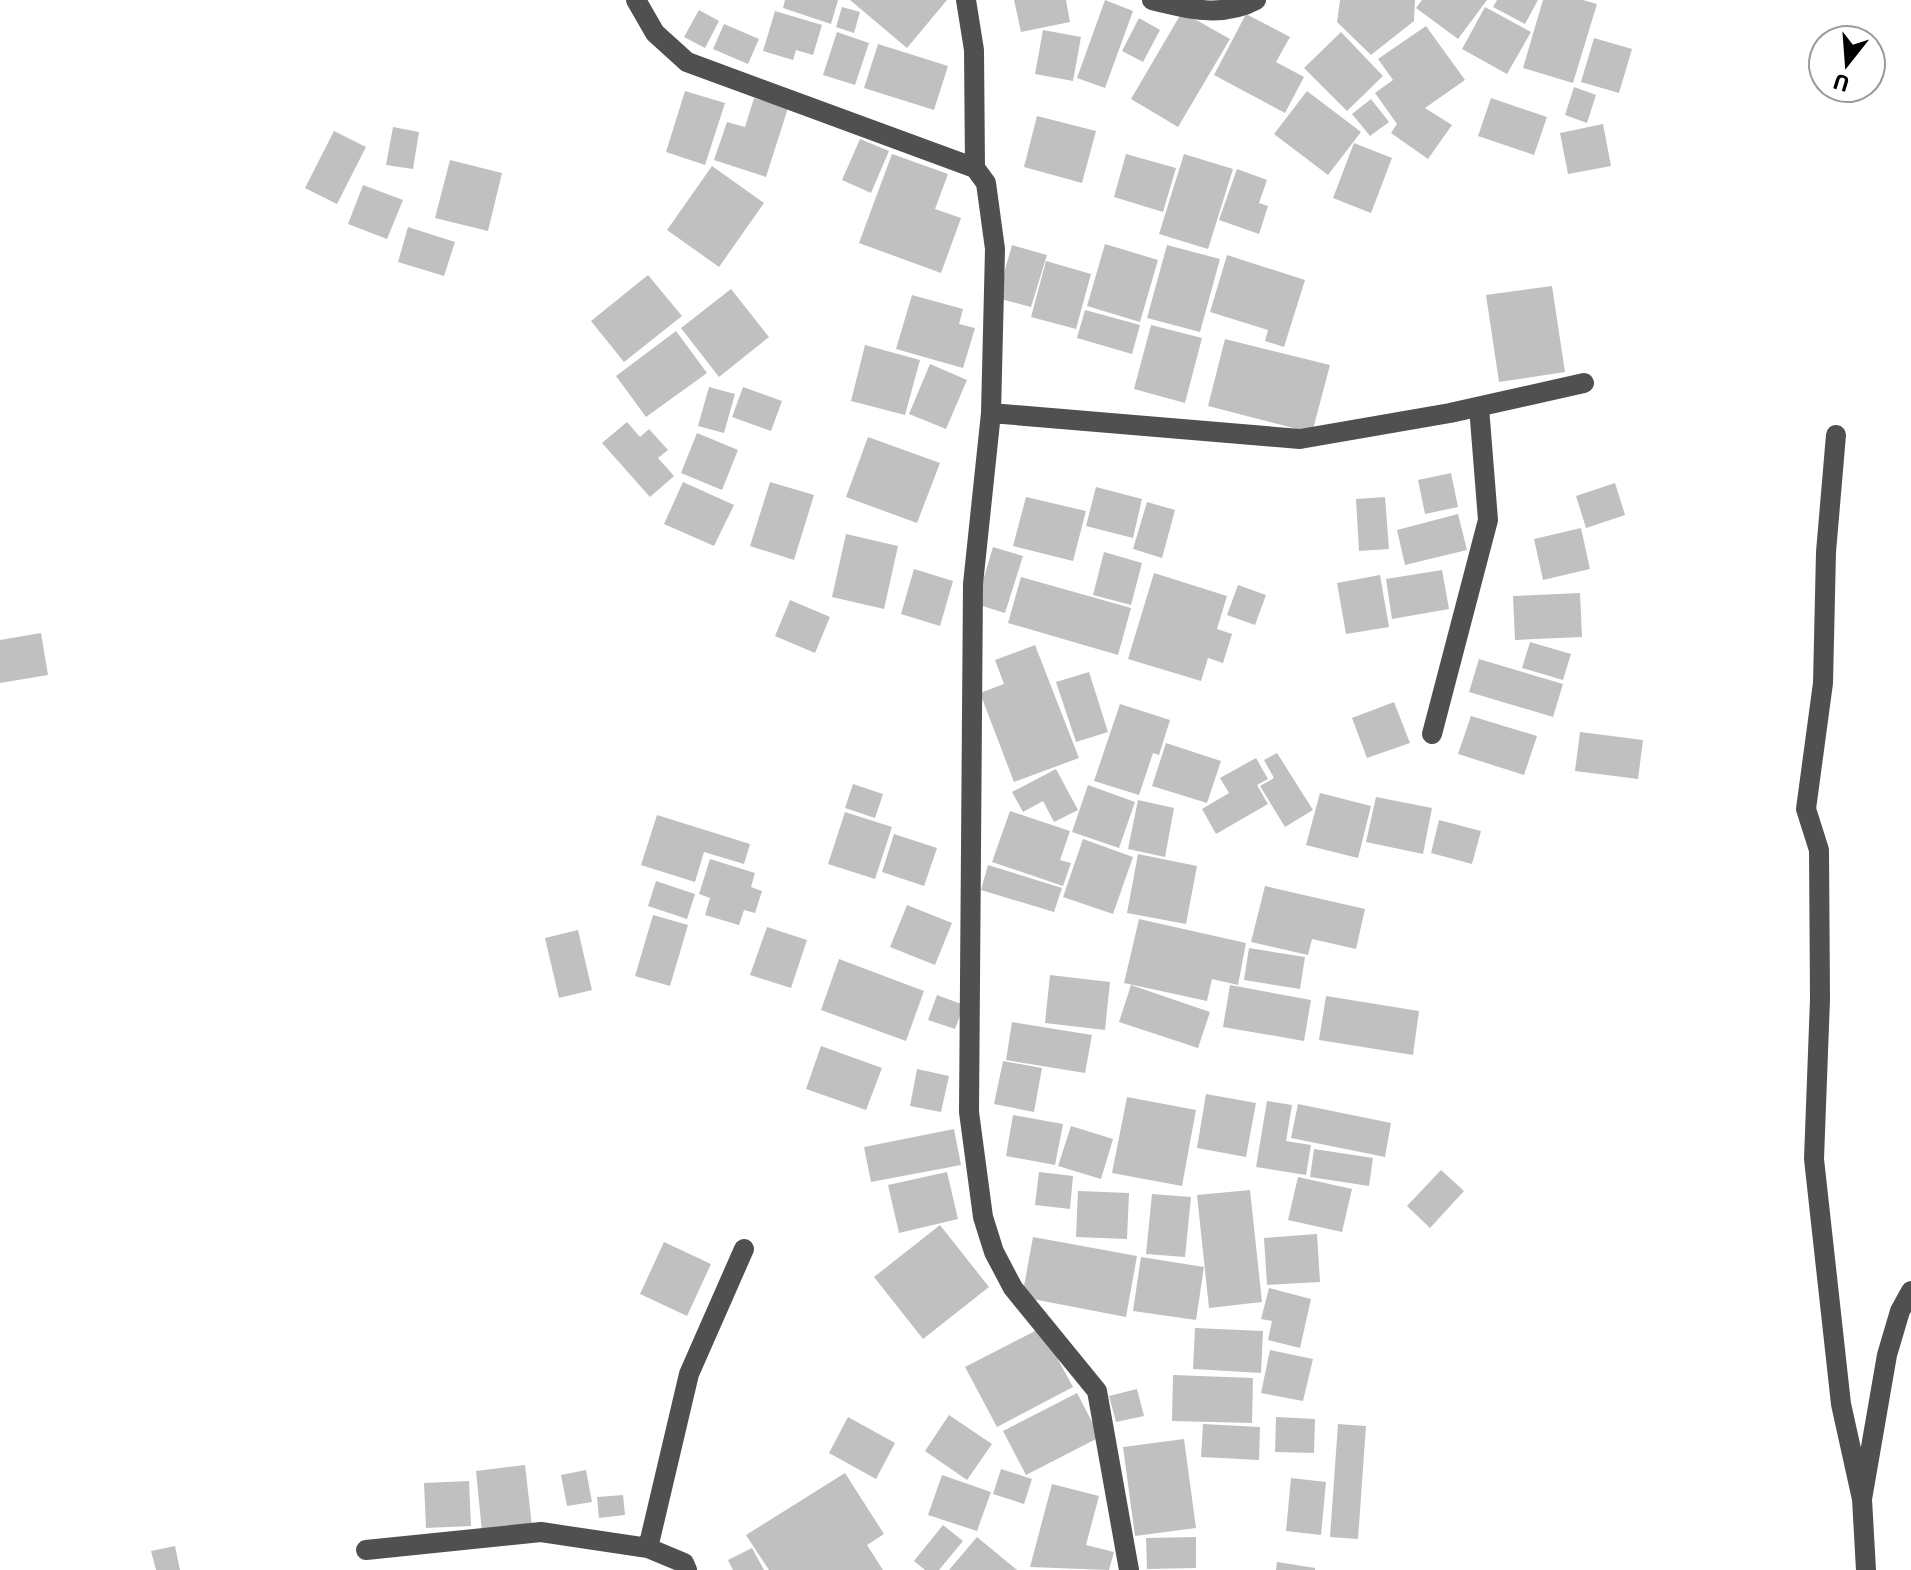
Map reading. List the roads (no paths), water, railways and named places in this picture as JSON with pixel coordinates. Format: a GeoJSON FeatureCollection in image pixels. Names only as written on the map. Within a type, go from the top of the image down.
{"type":"FeatureCollection","features":[{"type":"Feature","properties":{"kind":"street"},"geometry":{"type":"LineString","coordinates":[[636,0],[655,33],[687,62],[975,168],[986,183],[995,249],[991,413],[973,584],[969,1112],[983,1217],[994,1252],[1013,1288],[1097,1391],[1129,1570]]}},
{"type":"Feature","properties":{"kind":"street"},"geometry":{"type":"LineString","coordinates":[[966,0],[974,50],[975,168]]}},
{"type":"Feature","properties":{"kind":"street"},"geometry":{"type":"LineString","coordinates":[[1152,0],[1205,12],[1243,7],[1256,0]]}},
{"type":"Feature","properties":{"kind":"street"},"geometry":{"type":"LineString","coordinates":[[991,413],[1300,439],[1479,407],[1584,383]]}},
{"type":"Feature","properties":{"kind":"street"},"geometry":{"type":"LineString","coordinates":[[1432,734],[1488,520],[1479,407]]}},
{"type":"Feature","properties":{"kind":"street"},"geometry":{"type":"LineString","coordinates":[[1836,435],[1826,552],[1823,683],[1806,809],[1819,850],[1820,999],[1814,1159],[1841,1404],[1862,1499],[1866,1570]]}},
{"type":"Feature","properties":{"kind":"street"},"geometry":{"type":"LineString","coordinates":[[648,1548],[689,1374],[744,1249]]}},
{"type":"Feature","properties":{"kind":"street"},"geometry":{"type":"LineString","coordinates":[[1862,1499],[1887,1355],[1900,1311],[1911,1291]]}},
{"type":"Feature","properties":{"kind":"street"},"geometry":{"type":"LineString","coordinates":[[366,1550],[541,1532],[648,1548],[684,1563],[687,1570]]}}]}
